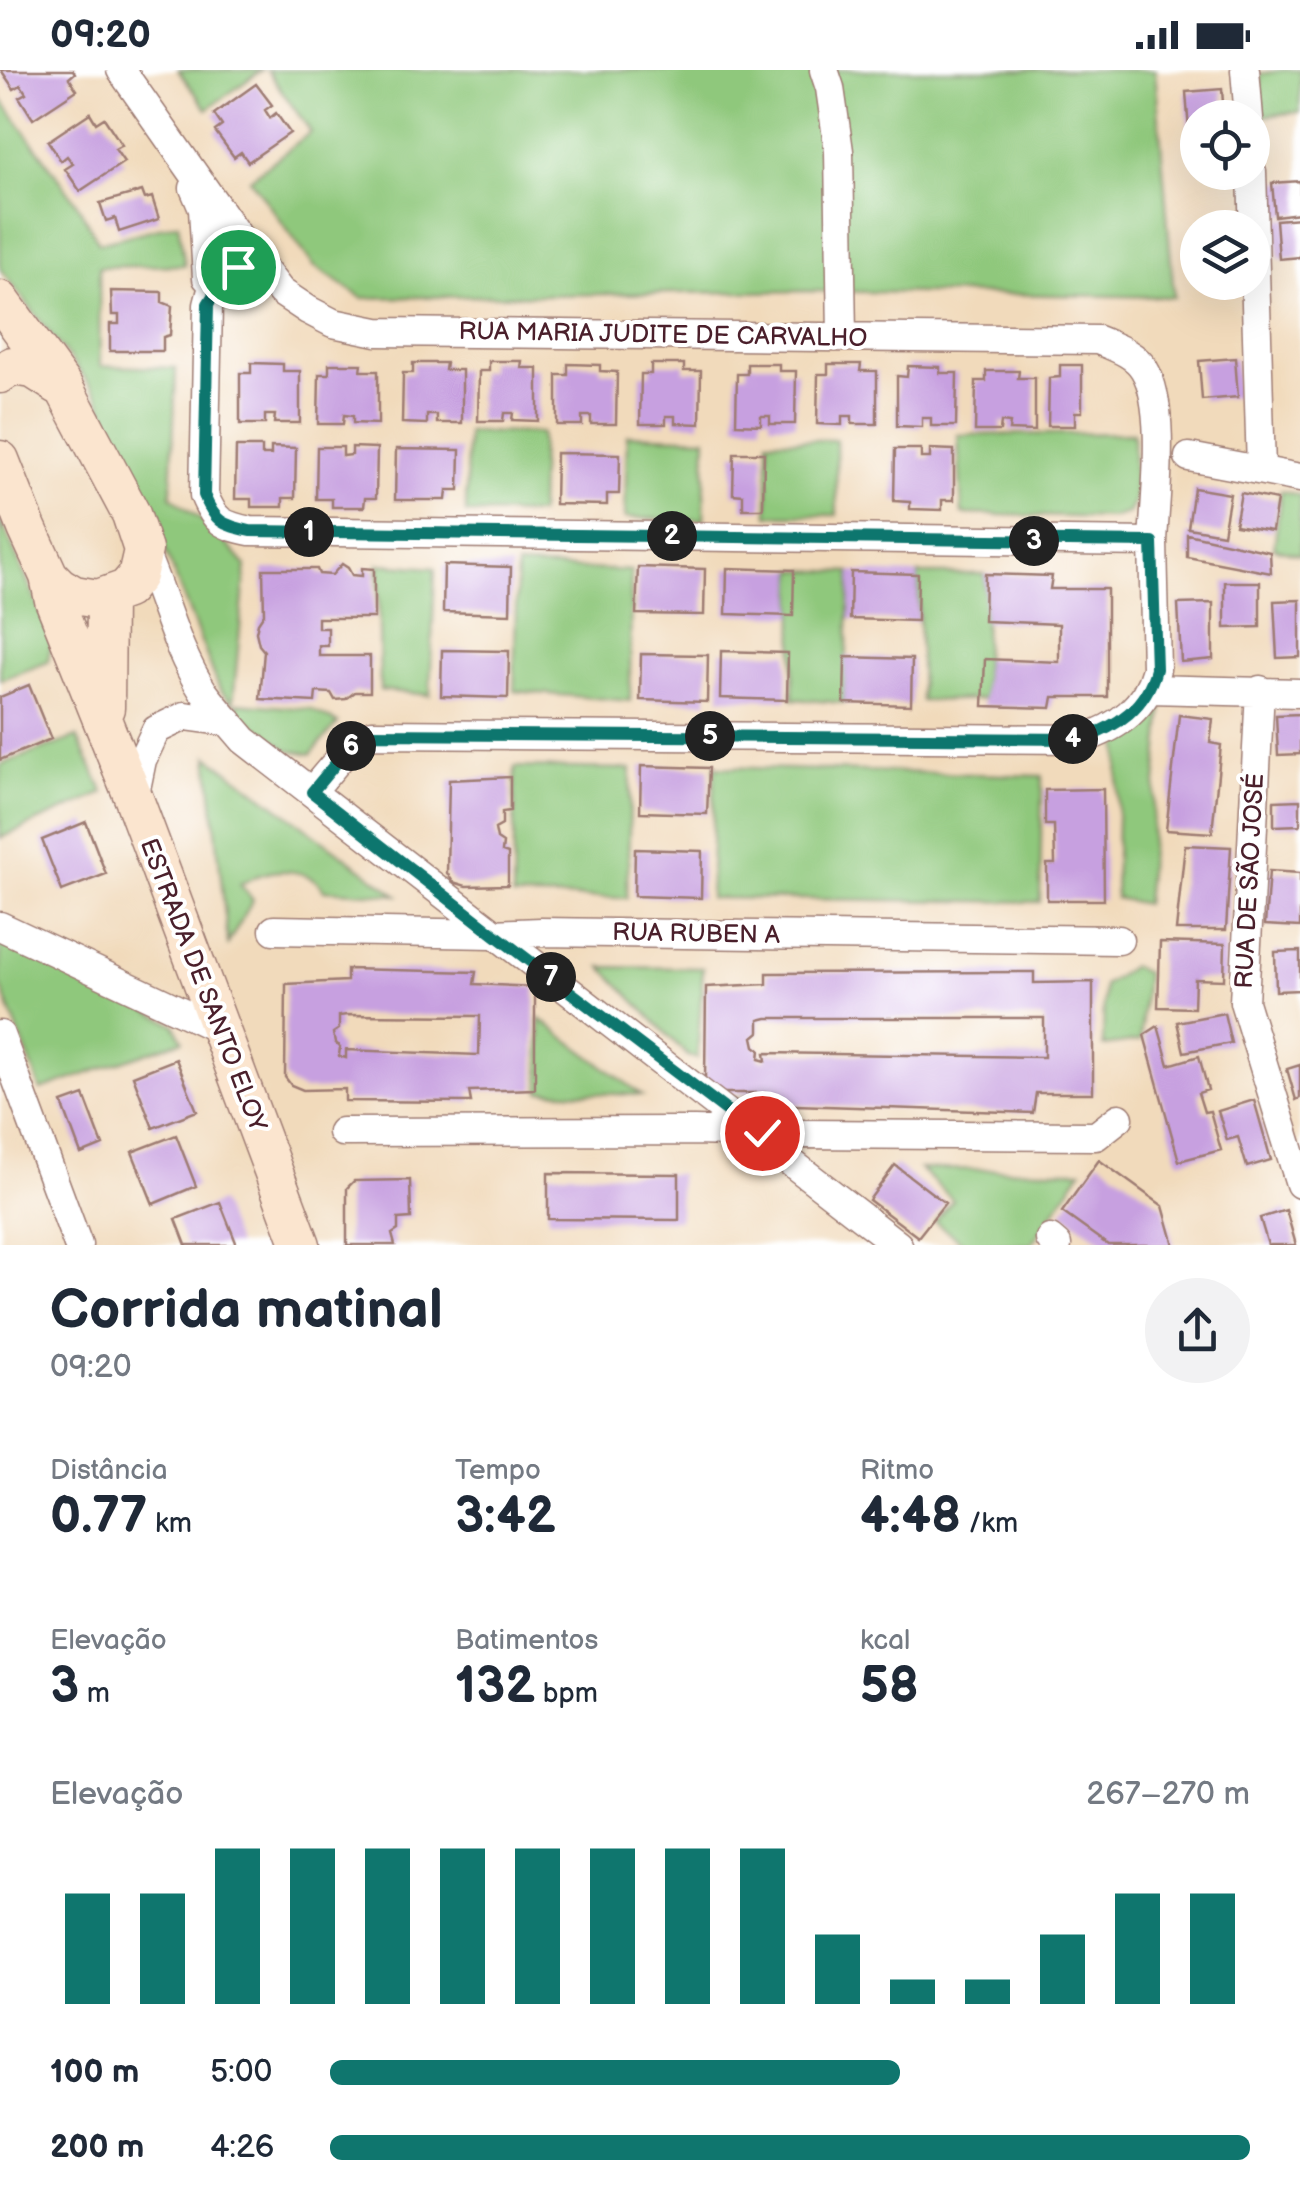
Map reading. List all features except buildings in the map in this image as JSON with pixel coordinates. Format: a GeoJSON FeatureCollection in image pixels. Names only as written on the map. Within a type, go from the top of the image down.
{"type":"FeatureCollection","features":[{"type":"Feature","properties":{"kind":"main road"},"geometry":{"type":"LineString","coordinates":[[0,300],[64,388],[131,514],[143,550]]}},
{"type":"Feature","properties":{"kind":"main road"},"geometry":{"type":"LineString","coordinates":[[0,374],[12,366],[33,369],[64,388]]}},
{"type":"Feature","properties":{"kind":"main road","name":"ESTRADA DE SANTO ELOY"},"geometry":{"type":"LineString","coordinates":[[3,472],[49,576],[54,600],[134,799],[301,1245]]}},
{"type":"Feature","properties":{"kind":"main road","name":"ESTRADA DE SANTO ELOY"},"geometry":{"type":"LineString","coordinates":[[104,725],[113,594],[126,589],[137,576],[143,550]]}},
{"type":"Feature","properties":{"kind":"main road"},"geometry":{"type":"LineString","coordinates":[[49,576],[58,586],[80,597],[98,599],[113,594]]}},
{"type":"Feature","properties":{"kind":"street","name":"RUA MARIA JUDITE DE CARVALHO"},"geometry":{"type":"LineString","coordinates":[[121,70],[281,292],[334,323],[377,332],[1098,340],[1125,352],[1143,367],[1155,395],[1157,452],[1152,542],[1156,669],[1150,689]]}},
{"type":"Feature","properties":{"kind":"street"},"geometry":{"type":"LineString","coordinates":[[824,70],[838,151],[842,337]]}},
{"type":"Feature","properties":{"kind":"street"},"geometry":{"type":"LineString","coordinates":[[1246,70],[1248,100]]}},
{"type":"Feature","properties":{"kind":"street"},"geometry":{"type":"LineString","coordinates":[[181,156],[202,209],[208,304],[204,495],[212,515],[226,526],[250,531],[1152,542]]}},
{"type":"Feature","properties":{"kind":"street"},"geometry":{"type":"LineString","coordinates":[[1252,190],[1260,468]]}},
{"type":"Feature","properties":{"kind":"street"},"geometry":{"type":"LineString","coordinates":[[208,304],[222,252],[234,231]]}},
{"type":"Feature","properties":{"kind":"street"},"geometry":{"type":"LineString","coordinates":[[208,304],[228,272],[238,267],[263,268]]}},
{"type":"Feature","properties":{"kind":"street"},"geometry":{"type":"LineString","coordinates":[[1188,456],[1300,478]]}},
{"type":"Feature","properties":{"kind":"street"},"geometry":{"type":"LineString","coordinates":[[143,550],[174,634],[202,690],[244,740],[898,1245]]}},
{"type":"Feature","properties":{"kind":"street"},"geometry":{"type":"LineString","coordinates":[[113,594],[174,634]]}},
{"type":"Feature","properties":{"kind":"street"},"geometry":{"type":"LineString","coordinates":[[312,792],[352,744],[372,734],[1082,739],[1108,730],[1128,715],[1150,689],[1300,693]]}},
{"type":"Feature","properties":{"kind":"street","name":"RUA DE SÃO JOSÉ"},"geometry":{"type":"LineString","coordinates":[[1260,690],[1244,1002],[1300,1184]]}},
{"type":"Feature","properties":{"kind":"street"},"geometry":{"type":"LineString","coordinates":[[134,799],[142,760],[156,730],[185,716],[229,722]]}},
{"type":"Feature","properties":{"kind":"street"},"geometry":{"type":"LineString","coordinates":[[0,926],[221,1030]]}},
{"type":"Feature","properties":{"kind":"street","name":"RUA RUBEN A"},"geometry":{"type":"LineString","coordinates":[[274,930],[1119,940]]}},
{"type":"Feature","properties":{"kind":"street"},"geometry":{"type":"LineString","coordinates":[[0,1035],[78,1245]]}},
{"type":"Feature","properties":{"kind":"street"},"geometry":{"type":"LineString","coordinates":[[342,1132],[694,1130],[1096,1136],[1118,1118]]}},
{"type":"Feature","properties":{"kind":"green space"},"geometry":{"type":"Polygon","coordinates":[[[178,70],[262,70],[207,109],[178,70]]]}},
{"type":"Feature","properties":{"kind":"green space"},"geometry":{"type":"Polygon","coordinates":[[[267,70],[1155,70],[1174,297],[806,291],[362,298],[314,266],[250,179],[311,132],[267,70]]]}},
{"type":"Feature","properties":{"kind":"green space"},"geometry":{"type":"Polygon","coordinates":[[[1300,70],[1300,112],[1270,115],[1270,100],[1261,100],[1260,74],[1300,70]]]}},
{"type":"Feature","properties":{"kind":"green space"},"geometry":{"type":"Polygon","coordinates":[[[0,97],[76,202],[99,243],[178,223],[185,265],[99,267],[100,366],[176,368],[171,496],[215,531],[246,566],[233,703],[220,690],[161,540],[97,394],[0,269],[0,97]]]}},
{"type":"Feature","properties":{"kind":"green space"},"geometry":{"type":"Polygon","coordinates":[[[467,432],[541,433],[539,514],[466,513],[467,432]]]}},
{"type":"Feature","properties":{"kind":"green space"},"geometry":{"type":"Polygon","coordinates":[[[1133,433],[1135,500],[1128,513],[1112,518],[962,514],[958,435],[1133,433]]]}},
{"type":"Feature","properties":{"kind":"green space"},"geometry":{"type":"Polygon","coordinates":[[[627,435],[706,438],[704,520],[625,518],[627,435]]]}},
{"type":"Feature","properties":{"kind":"green space"},"geometry":{"type":"Polygon","coordinates":[[[768,440],[836,440],[837,515],[768,515],[768,440]]]}},
{"type":"Feature","properties":{"kind":"green space"},"geometry":{"type":"Polygon","coordinates":[[[1281,491],[1300,495],[1300,555],[1274,548],[1281,491]]]}},
{"type":"Feature","properties":{"kind":"green space"},"geometry":{"type":"Polygon","coordinates":[[[0,519],[52,637],[48,662],[0,680],[0,519]]]}},
{"type":"Feature","properties":{"kind":"green space"},"geometry":{"type":"Polygon","coordinates":[[[378,564],[435,568],[430,695],[380,690],[378,564]]]}},
{"type":"Feature","properties":{"kind":"green space"},"geometry":{"type":"Polygon","coordinates":[[[517,566],[631,571],[630,701],[514,691],[517,566]]]}},
{"type":"Feature","properties":{"kind":"green space"},"geometry":{"type":"Polygon","coordinates":[[[794,570],[851,572],[844,703],[793,699],[794,570]]]}},
{"type":"Feature","properties":{"kind":"green space"},"geometry":{"type":"Polygon","coordinates":[[[918,574],[985,574],[984,699],[921,701],[918,574]]]}},
{"type":"Feature","properties":{"kind":"green space"},"geometry":{"type":"Polygon","coordinates":[[[237,703],[310,709],[338,723],[311,754],[288,750],[239,714],[237,703]]]}},
{"type":"Feature","properties":{"kind":"green space"},"geometry":{"type":"Polygon","coordinates":[[[1163,707],[1145,904],[1115,898],[1119,742],[1163,707]]]}},
{"type":"Feature","properties":{"kind":"green space"},"geometry":{"type":"Polygon","coordinates":[[[77,737],[104,793],[0,838],[0,765],[77,737]]]}},
{"type":"Feature","properties":{"kind":"green space"},"geometry":{"type":"Polygon","coordinates":[[[208,756],[397,895],[324,890],[313,879],[297,873],[263,874],[240,884],[253,900],[228,944],[208,756]]]}},
{"type":"Feature","properties":{"kind":"green space"},"geometry":{"type":"Polygon","coordinates":[[[515,767],[631,769],[627,898],[513,897],[515,767]]]}},
{"type":"Feature","properties":{"kind":"green space"},"geometry":{"type":"Polygon","coordinates":[[[715,767],[1042,776],[1040,902],[710,898],[715,767]]]}},
{"type":"Feature","properties":{"kind":"green space"},"geometry":{"type":"Polygon","coordinates":[[[0,938],[174,1024],[183,1040],[41,1090],[0,984],[0,938]]]}},
{"type":"Feature","properties":{"kind":"green space"},"geometry":{"type":"Polygon","coordinates":[[[1132,966],[1146,973],[1140,1041],[1103,1046],[1104,986],[1132,966]]]}},
{"type":"Feature","properties":{"kind":"green space"},"geometry":{"type":"Polygon","coordinates":[[[602,967],[703,968],[697,1058],[688,1056],[602,967]]]}},
{"type":"Feature","properties":{"kind":"green space"},"geometry":{"type":"Polygon","coordinates":[[[540,1019],[642,1095],[540,1091],[540,1019]]]}},
{"type":"Feature","properties":{"kind":"green space"},"geometry":{"type":"Polygon","coordinates":[[[920,1169],[1082,1170],[1031,1245],[966,1245],[935,1222],[953,1200],[920,1169]]]}},
{"type":"Feature","properties":{"kind":"route"},"geometry":{"type":"LineString","coordinates":[[238,267],[228,272],[208,304],[204,495],[212,515],[226,526],[250,531],[1152,542],[1156,669],[1150,689],[1128,715],[1108,730],[1082,739],[372,734],[352,744],[312,792],[756,1133],[762,1133]]}}]}
